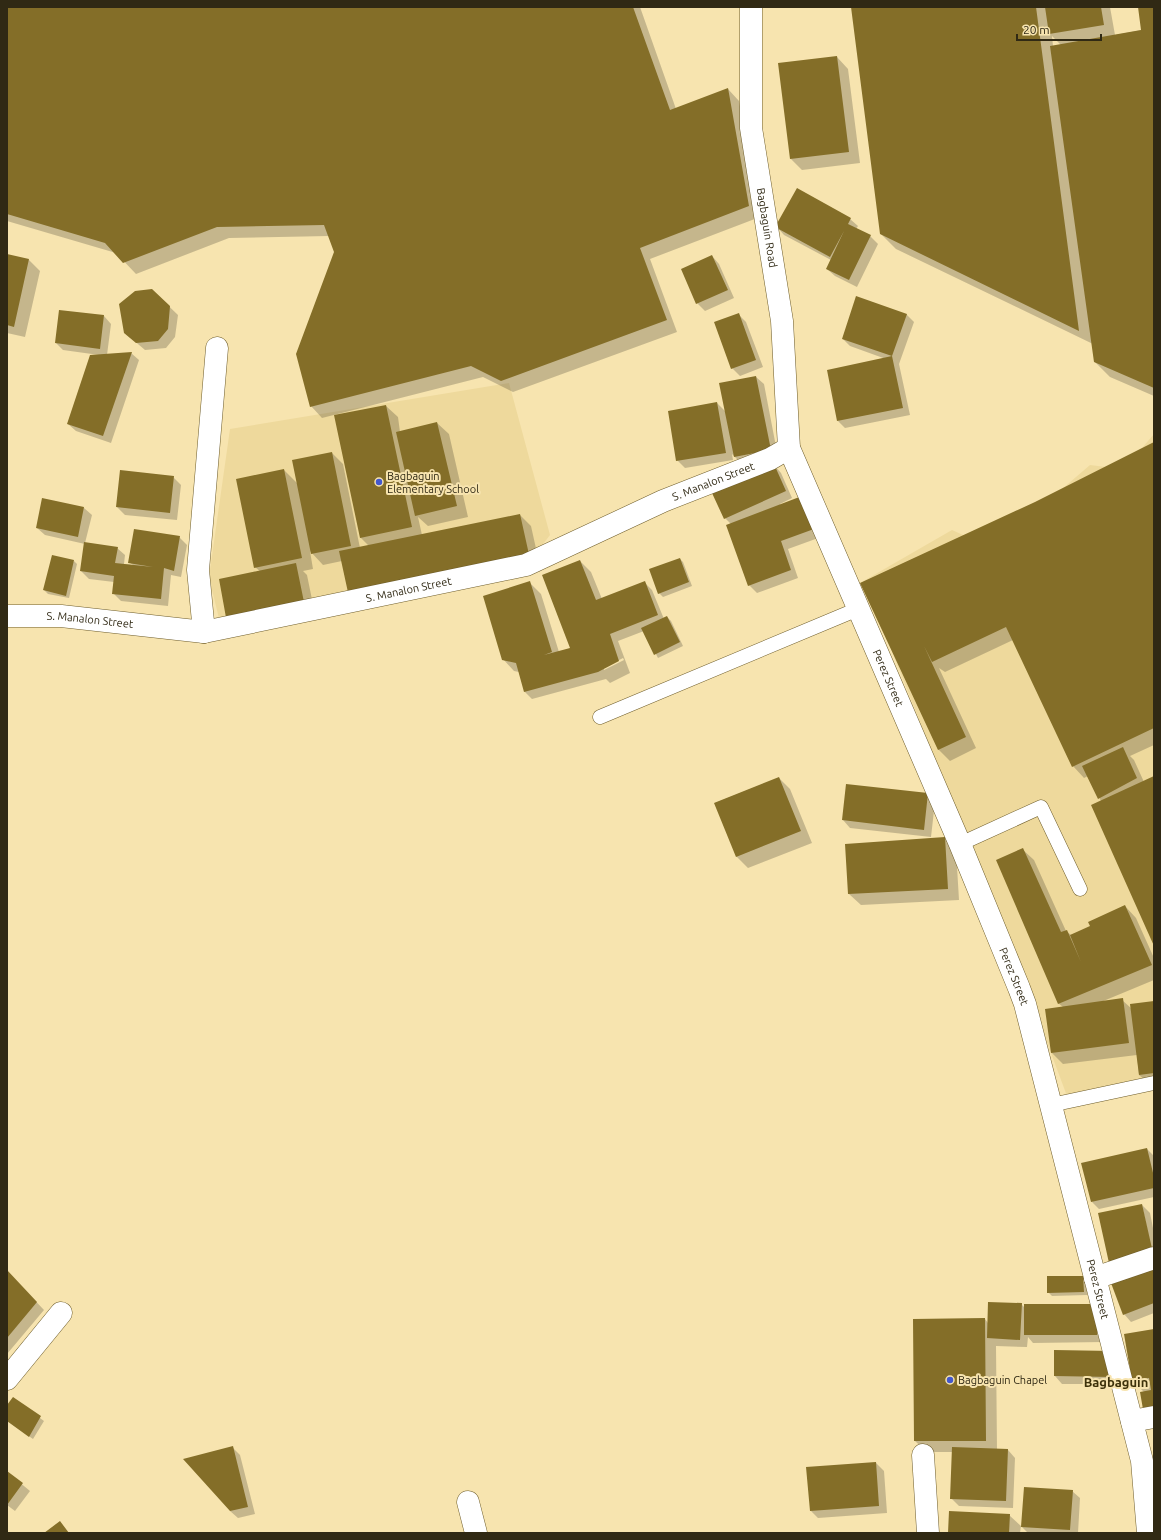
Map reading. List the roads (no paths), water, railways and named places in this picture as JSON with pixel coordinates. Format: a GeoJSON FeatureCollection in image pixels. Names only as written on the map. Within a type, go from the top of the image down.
{"type":"FeatureCollection","features":[{"type":"Feature","properties":{"kind":"street","name":"Bagbaguin Road"},"geometry":{"type":"LineString","coordinates":[[751,7],[751,128],[782,321],[789,448]]}},
{"type":"Feature","properties":{"kind":"street"},"geometry":{"type":"LineString","coordinates":[[204,632],[198,570],[217,348]]}},
{"type":"Feature","properties":{"kind":"street","name":"Perez Street"},"geometry":{"type":"LineString","coordinates":[[789,448],[960,844],[1021,993],[1142,1461],[1148,1533]]}},
{"type":"Feature","properties":{"kind":"street","name":"S. Manalon Street"},"geometry":{"type":"LineString","coordinates":[[7,616],[61,616],[204,632],[526,565],[663,501],[770,459],[789,448]]}},
{"type":"Feature","properties":{"kind":"street"},"geometry":{"type":"LineString","coordinates":[[1095,1278],[1154,1258]]}},
{"type":"Feature","properties":{"kind":"street"},"geometry":{"type":"LineString","coordinates":[[7,1379],[61,1313]]}},
{"type":"Feature","properties":{"kind":"street"},"geometry":{"type":"LineString","coordinates":[[1132,1421],[1154,1417]]}},
{"type":"Feature","properties":{"kind":"street"},"geometry":{"type":"LineString","coordinates":[[923,1455],[928,1533]]}},
{"type":"Feature","properties":{"kind":"street"},"geometry":{"type":"LineString","coordinates":[[468,1502],[476,1533]]}},
{"type":"Feature","properties":{"kind":"lane"},"geometry":{"type":"LineString","coordinates":[[600,717],[858,609]]}},
{"type":"Feature","properties":{"kind":"lane"},"geometry":{"type":"LineString","coordinates":[[960,844],[1041,807],[1080,889]]}},
{"type":"Feature","properties":{"kind":"lane"},"geometry":{"type":"LineString","coordinates":[[1051,1105],[1154,1083]]}},
{"type":"Feature","properties":{"kind":"place","name":"Bagbaguin Elementary School"},"geometry":{"type":"Point","coordinates":[379,482]}},
{"type":"Feature","properties":{"kind":"place","name":"Bagbaguin Chapel"},"geometry":{"type":"Point","coordinates":[950,1380]}},
{"type":"Feature","properties":{"kind":"district","name":"Bagbaguin"},"geometry":{"type":"Point","coordinates":[1116,1382]}}]}
